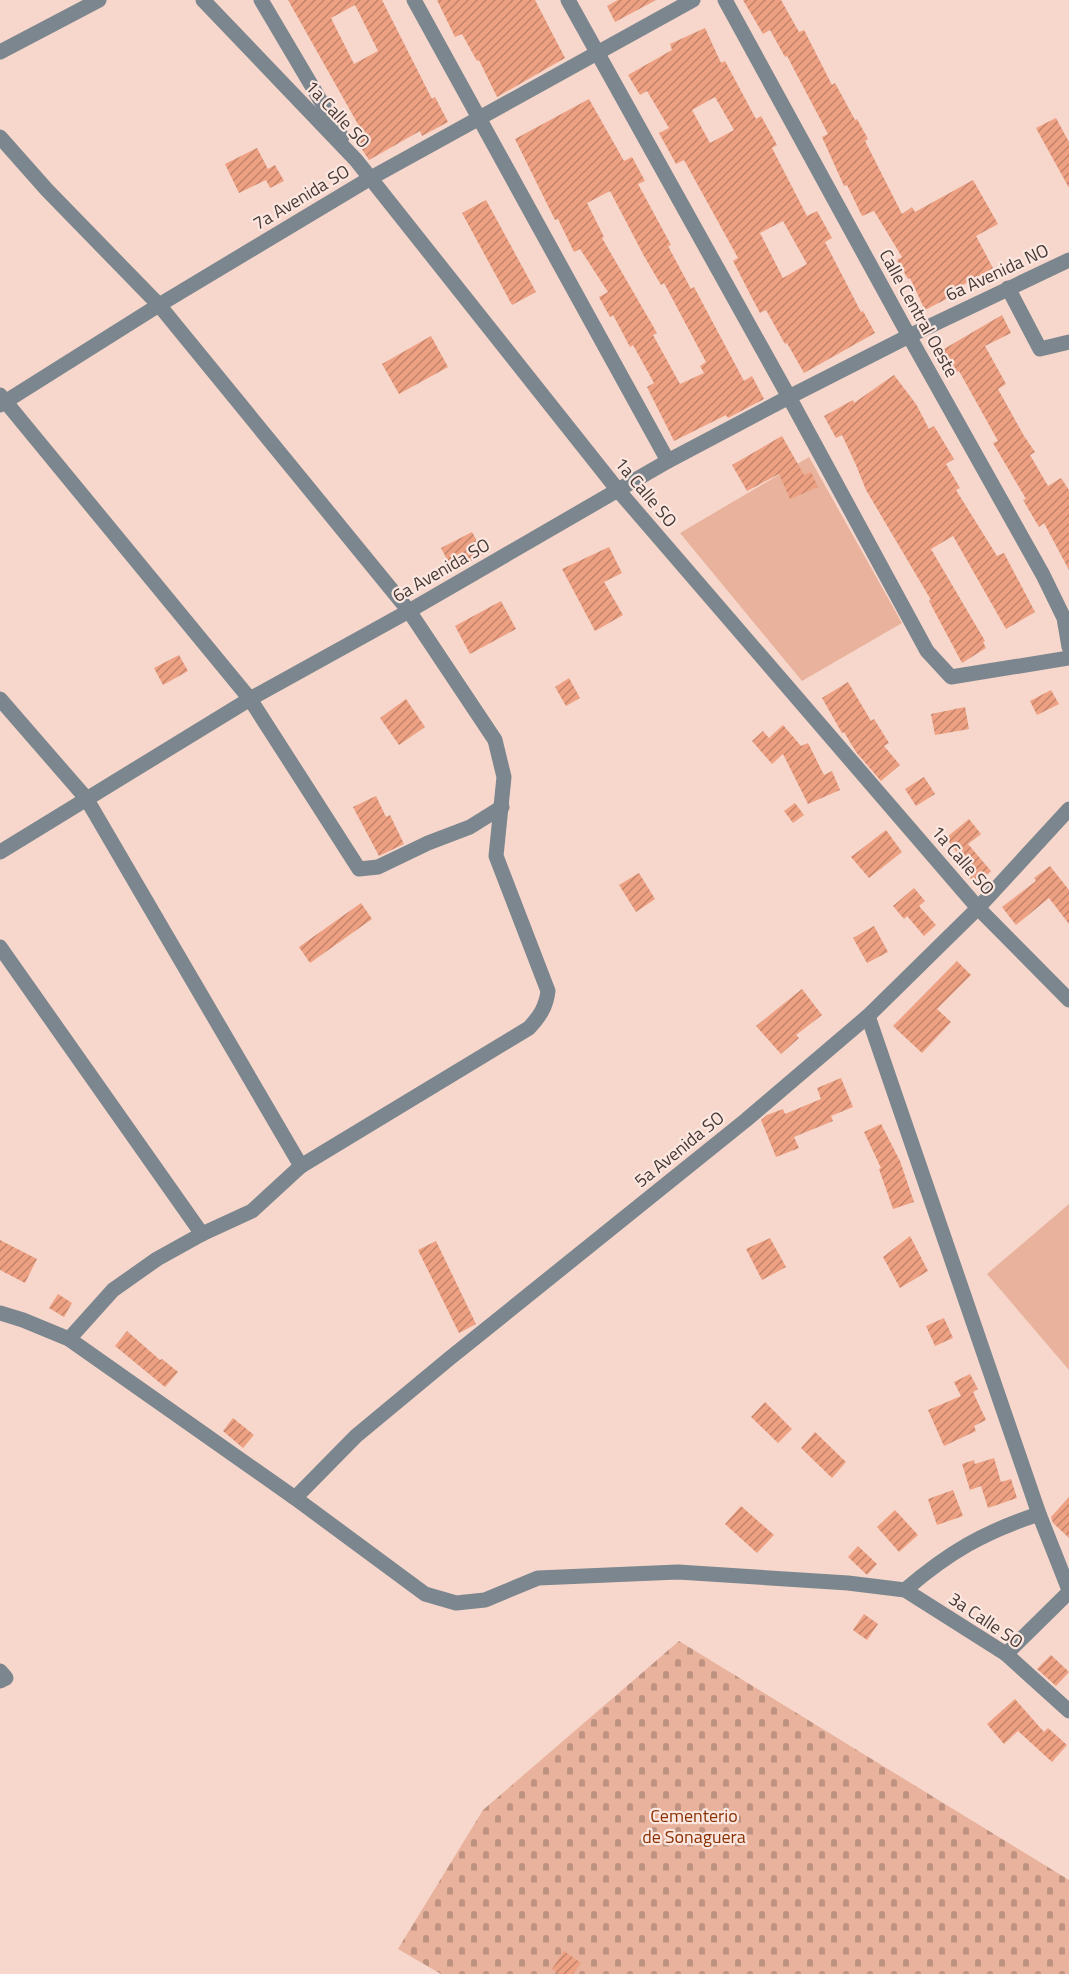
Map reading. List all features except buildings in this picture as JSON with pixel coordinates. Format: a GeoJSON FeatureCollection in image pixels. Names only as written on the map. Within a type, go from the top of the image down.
{"type":"FeatureCollection","features":[{"type":"Feature","properties":{"kind":"street"},"geometry":{"type":"LineString","coordinates":[[0,52],[99,0]]}},
{"type":"Feature","properties":{"kind":"street","name":"1a Calle SO"},"geometry":{"type":"LineString","coordinates":[[203,0],[356,160],[617,489],[978,908],[1069,1000]]}},
{"type":"Feature","properties":{"kind":"street"},"geometry":{"type":"LineString","coordinates":[[261,0],[356,160]]}},
{"type":"Feature","properties":{"kind":"street"},"geometry":{"type":"LineString","coordinates":[[414,0],[668,461]]}},
{"type":"Feature","properties":{"kind":"street"},"geometry":{"type":"LineString","coordinates":[[568,0],[789,397],[927,651],[951,677],[1069,658]]}},
{"type":"Feature","properties":{"kind":"street","name":"7a Avenida SO"},"geometry":{"type":"LineString","coordinates":[[2,400],[369,178],[693,0]]}},
{"type":"Feature","properties":{"kind":"street","name":"Calle Central Oeste"},"geometry":{"type":"LineString","coordinates":[[725,0],[1043,575],[1064,618],[1069,647]]}},
{"type":"Feature","properties":{"kind":"street"},"geometry":{"type":"LineString","coordinates":[[0,137],[47,190],[159,305],[409,611],[495,740],[504,777],[496,856],[548,991],[546,1004],[530,1028],[301,1166],[252,1211],[202,1234],[158,1259],[112,1290],[69,1339]]}},
{"type":"Feature","properties":{"kind":"street","name":"6a Avenida NO"},"geometry":{"type":"LineString","coordinates":[[909,336],[1069,260]]}},
{"type":"Feature","properties":{"kind":"street"},"geometry":{"type":"LineString","coordinates":[[1008,288],[1040,349],[1069,342]]}},
{"type":"Feature","properties":{"kind":"street","name":"6a Avenida SO"},"geometry":{"type":"LineString","coordinates":[[0,852],[250,699],[409,611],[617,489],[909,336]]}},
{"type":"Feature","properties":{"kind":"street"},"geometry":{"type":"LineString","coordinates":[[2,400],[250,699],[359,869],[378,867],[428,843],[470,827],[502,807]]}},
{"type":"Feature","properties":{"kind":"street"},"geometry":{"type":"LineString","coordinates":[[0,699],[86,798],[301,1166]]}},
{"type":"Feature","properties":{"kind":"street","name":"5a Avenida SO"},"geometry":{"type":"LineString","coordinates":[[295,1498],[356,1436],[746,1120],[868,1016],[978,908],[1069,809]]}},
{"type":"Feature","properties":{"kind":"street"},"geometry":{"type":"LineString","coordinates":[[0,947],[202,1234]]}},
{"type":"Feature","properties":{"kind":"street"},"geometry":{"type":"LineString","coordinates":[[868,1016],[1039,1514],[1069,1591],[1006,1654]]}},
{"type":"Feature","properties":{"kind":"street"},"geometry":{"type":"LineString","coordinates":[[0,1313],[69,1339],[295,1498],[425,1594],[456,1603],[485,1600],[538,1578],[678,1572],[848,1583],[905,1590],[934,1565],[967,1543],[1002,1526],[1039,1514]]}},
{"type":"Feature","properties":{"kind":"street","name":"3a Calle SO"},"geometry":{"type":"LineString","coordinates":[[905,1590],[1006,1654],[1069,1712]]}},
{"type":"Feature","properties":{"kind":"street"},"geometry":{"type":"LineString","coordinates":[[0,1671],[6,1678],[0,1681]]}},
{"type":"Feature","properties":{"kind":"green space"},"geometry":{"type":"Polygon","coordinates":[[[809,457],[902,623],[802,681],[680,533],[809,457]]]}},
{"type":"Feature","properties":{"kind":"green space"},"geometry":{"type":"Polygon","coordinates":[[[1069,1204],[1069,1370],[987,1274],[1069,1204]]]}},
{"type":"Feature","properties":{"kind":"green space","name":"Cementerio de Sonaguera"},"geometry":{"type":"Polygon","coordinates":[[[679,1641],[1069,1880],[1069,1974],[441,1974],[398,1949],[483,1810],[679,1641]]]}}]}
